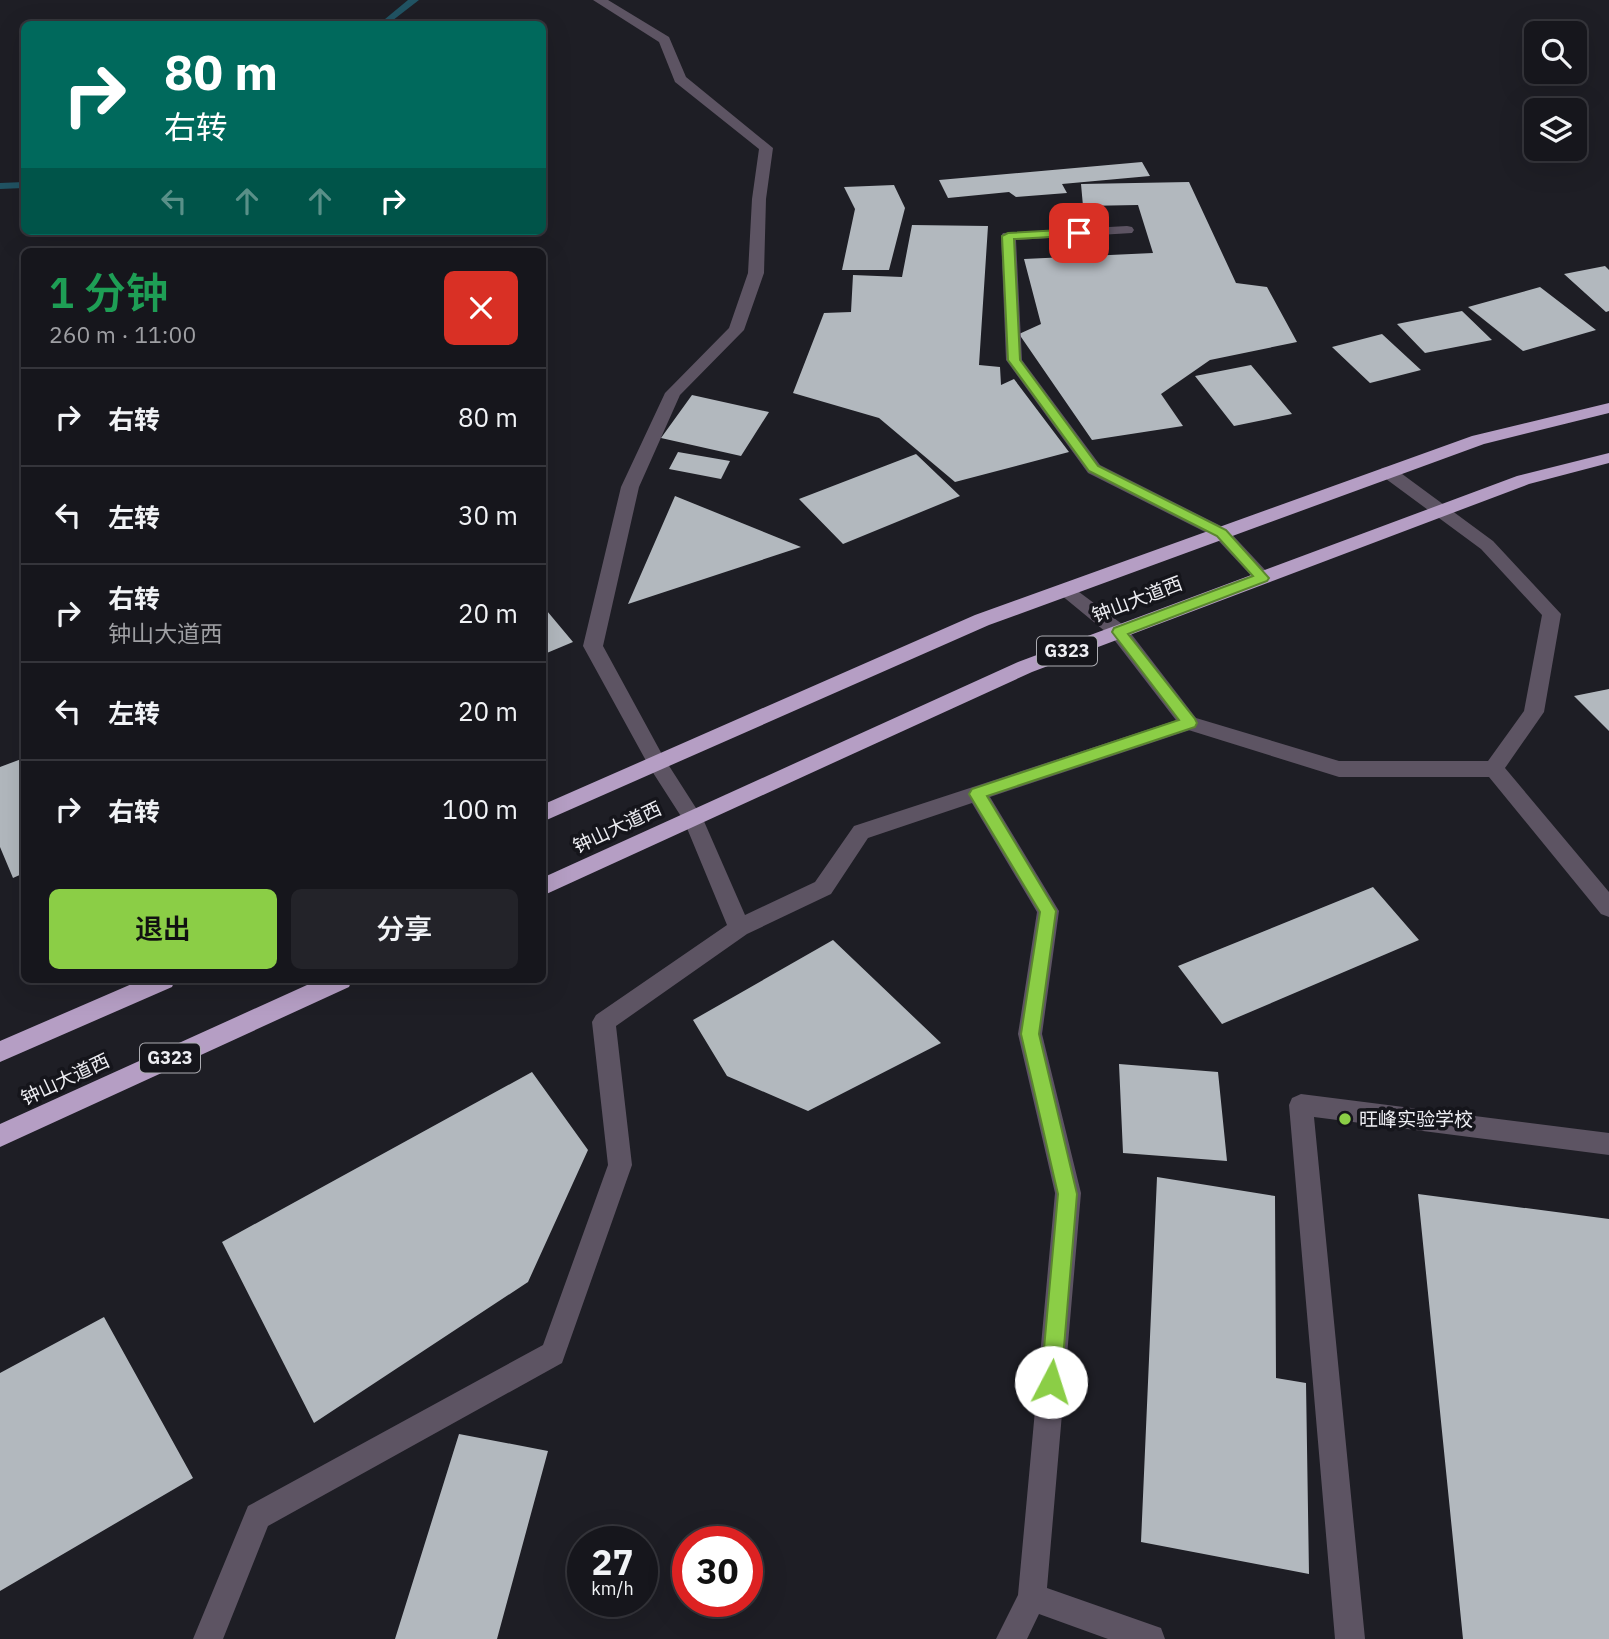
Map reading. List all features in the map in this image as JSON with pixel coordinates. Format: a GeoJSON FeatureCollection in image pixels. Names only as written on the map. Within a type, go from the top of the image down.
{"type":"FeatureCollection","features":[{"type":"Feature","properties":{"kind":"highway","name":"钟山大道西"},"geometry":{"type":"LineString","coordinates":[[546,812],[982,620],[1478,440],[1609,408]]}},
{"type":"Feature","properties":{"kind":"highway","name":"钟山大道西"},"geometry":{"type":"LineString","coordinates":[[546,886],[1025,667],[1523,480],[1609,458]]}},
{"type":"Feature","properties":{"kind":"highway"},"geometry":{"type":"LineString","coordinates":[[0,1052],[157,983]]}},
{"type":"Feature","properties":{"kind":"highway","name":"钟山大道西"},"geometry":{"type":"LineString","coordinates":[[0,1136],[334,983]]}},
{"type":"Feature","properties":{"kind":"street"},"geometry":{"type":"LineString","coordinates":[[599,0],[665,40],[680,79],[766,148],[759,199],[756,272],[736,330],[673,393],[631,487],[593,646],[657,763],[693,819],[739,928]]}},
{"type":"Feature","properties":{"kind":"street"},"geometry":{"type":"LineString","coordinates":[[1127,230],[1008,236],[1014,360],[1094,468],[1222,533],[1262,578]]}},
{"type":"Feature","properties":{"kind":"street"},"geometry":{"type":"LineString","coordinates":[[1388,472],[1487,545],[1552,614],[1534,712],[1494,769]]}},
{"type":"Feature","properties":{"kind":"street"},"geometry":{"type":"LineString","coordinates":[[1064,590],[1119,632],[1189,723],[1339,769],[1494,769]]}},
{"type":"Feature","properties":{"kind":"street"},"geometry":{"type":"LineString","coordinates":[[208,1639],[258,1516],[553,1354],[620,1165],[604,1022],[739,928],[823,888],[861,832],[1189,723]]}},
{"type":"Feature","properties":{"kind":"street"},"geometry":{"type":"LineString","coordinates":[[1494,769],[1609,908]]}},
{"type":"Feature","properties":{"kind":"street"},"geometry":{"type":"LineString","coordinates":[[977,794],[1048,911],[1030,1034],[1068,1194],[1032,1597],[1011,1639]]}},
{"type":"Feature","properties":{"kind":"street"},"geometry":{"type":"LineString","coordinates":[[1350,1639],[1301,1105],[1609,1144]]}},
{"type":"Feature","properties":{"kind":"street"},"geometry":{"type":"LineString","coordinates":[[1032,1597],[1150,1639]]}},
{"type":"Feature","properties":{"kind":"building"},"geometry":{"type":"Polygon","coordinates":[[[1142,162],[1150,176],[1062,184],[1067,193],[1016,197],[1009,192],[948,198],[939,180],[1142,162]]]}},
{"type":"Feature","properties":{"kind":"building"},"geometry":{"type":"Polygon","coordinates":[[[1189,182],[1236,283],[1267,287],[1297,342],[1210,360],[1161,394],[1183,426],[1092,440],[1019,334],[1041,324],[1024,259],[1153,253],[1138,205],[1083,206],[1081,184],[1189,182]]]}},
{"type":"Feature","properties":{"kind":"building"},"geometry":{"type":"Polygon","coordinates":[[[894,185],[905,208],[889,270],[842,270],[855,209],[844,187],[894,185]]]}},
{"type":"Feature","properties":{"kind":"building"},"geometry":{"type":"Polygon","coordinates":[[[912,225],[988,226],[979,365],[1000,367],[1001,385],[1014,379],[1069,452],[955,482],[879,418],[793,393],[824,313],[851,312],[853,275],[902,277],[912,225]]]}},
{"type":"Feature","properties":{"kind":"building"},"geometry":{"type":"Polygon","coordinates":[[[1605,266],[1609,270],[1609,311],[1606,312],[1564,274],[1605,266]]]}},
{"type":"Feature","properties":{"kind":"building"},"geometry":{"type":"Polygon","coordinates":[[[1540,287],[1596,330],[1523,351],[1468,307],[1540,287]]]}},
{"type":"Feature","properties":{"kind":"building"},"geometry":{"type":"Polygon","coordinates":[[[1462,311],[1492,340],[1425,353],[1397,324],[1462,311]]]}},
{"type":"Feature","properties":{"kind":"building"},"geometry":{"type":"Polygon","coordinates":[[[1382,334],[1421,370],[1370,383],[1332,347],[1382,334]]]}},
{"type":"Feature","properties":{"kind":"building"},"geometry":{"type":"Polygon","coordinates":[[[1251,365],[1292,414],[1234,426],[1195,376],[1251,365]]]}},
{"type":"Feature","properties":{"kind":"building"},"geometry":{"type":"Polygon","coordinates":[[[692,395],[769,412],[741,456],[661,438],[692,395]]]}},
{"type":"Feature","properties":{"kind":"building"},"geometry":{"type":"Polygon","coordinates":[[[678,452],[730,461],[721,479],[669,469],[678,452]]]}},
{"type":"Feature","properties":{"kind":"building"},"geometry":{"type":"Polygon","coordinates":[[[916,454],[960,496],[843,544],[799,499],[916,454]]]}},
{"type":"Feature","properties":{"kind":"building"},"geometry":{"type":"Polygon","coordinates":[[[675,496],[801,547],[628,604],[675,496]]]}},
{"type":"Feature","properties":{"kind":"building"},"geometry":{"type":"Polygon","coordinates":[[[546,610],[573,642],[546,653],[546,610]]]}},
{"type":"Feature","properties":{"kind":"building"},"geometry":{"type":"Polygon","coordinates":[[[1609,689],[1609,731],[1574,696],[1609,689]]]}},
{"type":"Feature","properties":{"kind":"building"},"geometry":{"type":"Polygon","coordinates":[[[21,759],[21,874],[13,878],[0,847],[0,767],[21,759]]]}},
{"type":"Feature","properties":{"kind":"building"},"geometry":{"type":"Polygon","coordinates":[[[1373,887],[1419,940],[1222,1024],[1178,966],[1373,887]]]}},
{"type":"Feature","properties":{"kind":"building"},"geometry":{"type":"Polygon","coordinates":[[[833,940],[941,1043],[808,1111],[727,1076],[693,1020],[833,940]]]}},
{"type":"Feature","properties":{"kind":"building"},"geometry":{"type":"Polygon","coordinates":[[[1119,1064],[1218,1072],[1227,1161],[1123,1153],[1119,1064]]]}},
{"type":"Feature","properties":{"kind":"building"},"geometry":{"type":"Polygon","coordinates":[[[532,1072],[588,1150],[528,1282],[314,1423],[222,1242],[532,1072]]]}},
{"type":"Feature","properties":{"kind":"building"},"geometry":{"type":"Polygon","coordinates":[[[1157,1177],[1275,1196],[1276,1378],[1306,1383],[1309,1574],[1141,1542],[1157,1177]]]}},
{"type":"Feature","properties":{"kind":"building"},"geometry":{"type":"Polygon","coordinates":[[[1418,1194],[1609,1219],[1609,1639],[1463,1639],[1418,1194]]]}},
{"type":"Feature","properties":{"kind":"building"},"geometry":{"type":"Polygon","coordinates":[[[104,1317],[193,1478],[0,1591],[0,1373],[104,1317]]]}},
{"type":"Feature","properties":{"kind":"building"},"geometry":{"type":"Polygon","coordinates":[[[459,1434],[548,1451],[497,1639],[395,1639],[459,1434]]]}},
{"type":"Feature","properties":{"kind":"waterway"},"geometry":{"type":"LineString","coordinates":[[387,21],[414,0]]}},
{"type":"Feature","properties":{"kind":"waterway"},"geometry":{"type":"LineString","coordinates":[[0,186],[21,185]]}},
{"type":"Feature","properties":{"kind":"place","name":"旺峰实验学校"},"geometry":{"type":"Point","coordinates":[1345,1119]}},
{"type":"Feature","properties":{"kind":"route"},"geometry":{"type":"LineString","coordinates":[[1051,1382],[1068,1194],[1030,1034],[1048,911],[977,794],[1189,723],[1119,632],[1262,578],[1222,533],[1094,468],[1014,360],[1008,236],[1079,233]]}}]}
